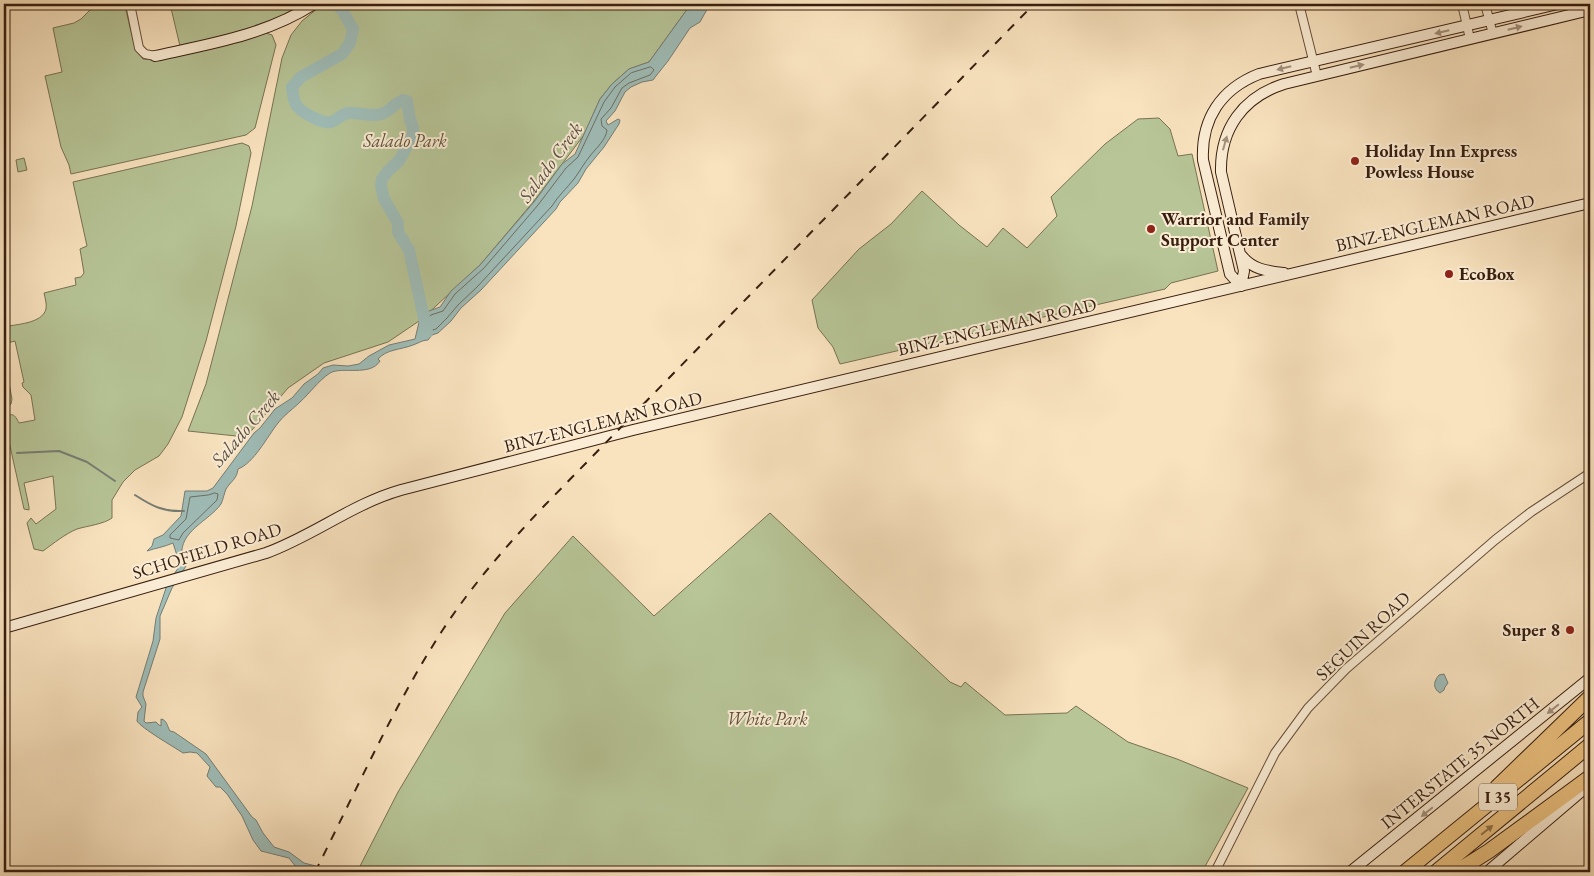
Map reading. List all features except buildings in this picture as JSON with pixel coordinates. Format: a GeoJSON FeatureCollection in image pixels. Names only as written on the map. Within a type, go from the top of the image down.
{"type":"FeatureCollection","features":[{"type":"Feature","properties":{"kind":"highway"},"geometry":{"type":"LineString","coordinates":[[1464,824],[1491,793],[1590,698]]}},
{"type":"Feature","properties":{"kind":"highway","name":"I 35"},"geometry":{"type":"LineString","coordinates":[[1405,872],[1590,722]]}},
{"type":"Feature","properties":{"kind":"highway","name":"I 35"},"geometry":{"type":"LineString","coordinates":[[1436,872],[1590,745]]}},
{"type":"Feature","properties":{"kind":"highway"},"geometry":{"type":"LineString","coordinates":[[1456,872],[1498,845],[1590,777]]}},
{"type":"Feature","properties":{"kind":"street"},"geometry":{"type":"LineString","coordinates":[[130,4],[139,48],[145,54],[155,56],[246,36],[297,15],[314,4]]}},
{"type":"Feature","properties":{"kind":"street"},"geometry":{"type":"LineString","coordinates":[[1299,4],[1317,76]]}},
{"type":"Feature","properties":{"kind":"street"},"geometry":{"type":"LineString","coordinates":[[1462,4],[1470,39]]}},
{"type":"Feature","properties":{"kind":"street"},"geometry":{"type":"LineString","coordinates":[[1485,4],[1493,34]]}},
{"type":"Feature","properties":{"kind":"street"},"geometry":{"type":"LineString","coordinates":[[1241,286],[1230,274],[1204,169],[1203,143],[1209,120],[1224,97],[1244,81],[1259,74],[1558,4]]}},
{"type":"Feature","properties":{"kind":"street"},"geometry":{"type":"LineString","coordinates":[[1241,286],[1244,271],[1221,172],[1222,154],[1226,137],[1240,113],[1259,95],[1284,84],[1590,10]]}},
{"type":"Feature","properties":{"kind":"street","name":"BINZ-ENGLEMAN ROAD"},"geometry":{"type":"LineString","coordinates":[[413,487],[623,432],[1590,203]]}},
{"type":"Feature","properties":{"kind":"street"},"geometry":{"type":"LineString","coordinates":[[1240,254],[1248,264],[1254,267],[1290,274]]}},
{"type":"Feature","properties":{"kind":"street","name":"SEGUIN ROAD"},"geometry":{"type":"LineString","coordinates":[[1215,872],[1275,753],[1293,727],[1319,696],[1346,669],[1435,590],[1495,540],[1531,512],[1590,473]]}},
{"type":"Feature","properties":{"kind":"street","name":"SCHOFIELD ROAD"},"geometry":{"type":"LineString","coordinates":[[4,628],[266,552],[303,538],[366,502],[413,487]]}},
{"type":"Feature","properties":{"kind":"street","name":"INTERSTATE 35 NORTH"},"geometry":{"type":"LineString","coordinates":[[1350,872],[1590,678]]}},
{"type":"Feature","properties":{"kind":"street"},"geometry":{"type":"LineString","coordinates":[[1487,872],[1590,784]]}},
{"type":"Feature","properties":{"kind":"green space"},"geometry":{"type":"Polygon","coordinates":[[[111,4],[122,4],[125,7],[134,41],[143,59],[154,60],[266,33],[272,35],[276,45],[255,128],[246,135],[71,174],[61,147],[45,76],[62,72],[53,28],[74,23],[90,10],[111,4]]]}},
{"type":"Feature","properties":{"kind":"green space"},"geometry":{"type":"Polygon","coordinates":[[[170,4],[304,4],[289,13],[244,32],[180,46],[170,4]]]}},
{"type":"Feature","properties":{"kind":"green space","name":"Salado Park"},"geometry":{"type":"Polygon","coordinates":[[[323,4],[691,4],[649,62],[629,69],[612,84],[600,99],[584,135],[534,201],[480,265],[422,319],[388,342],[324,363],[288,388],[246,437],[188,431],[206,384],[252,206],[282,58],[291,35],[302,21],[323,4]]]}},
{"type":"Feature","properties":{"kind":"green space"},"geometry":{"type":"Polygon","coordinates":[[[1159,118],[1170,129],[1178,156],[1192,154],[1218,271],[1171,283],[1165,289],[840,364],[833,347],[818,328],[812,300],[859,249],[891,224],[922,191],[959,225],[987,247],[1003,228],[1027,248],[1057,216],[1051,197],[1105,144],[1138,119],[1159,118]]]}},
{"type":"Feature","properties":{"kind":"green space"},"geometry":{"type":"Polygon","coordinates":[[[242,143],[249,146],[251,153],[236,226],[206,341],[182,417],[168,444],[159,456],[135,470],[123,482],[112,500],[112,518],[77,529],[43,551],[34,549],[27,523],[31,518],[36,524],[56,509],[53,476],[24,483],[29,510],[24,509],[4,419],[13,415],[19,423],[35,420],[31,395],[23,387],[22,383],[24,382],[15,341],[4,344],[4,327],[39,318],[46,309],[44,293],[76,285],[75,278],[81,277],[84,273],[80,249],[87,246],[73,182],[242,143]]]}},
{"type":"Feature","properties":{"kind":"green space"},"geometry":{"type":"Polygon","coordinates":[[[24,158],[27,170],[18,172],[16,160],[24,158]]]}},
{"type":"Feature","properties":{"kind":"green space"},"geometry":{"type":"Polygon","coordinates":[[[4,357],[12,399],[11,404],[4,408],[4,357]]]}},
{"type":"Feature","properties":{"kind":"green space","name":"White Park"},"geometry":{"type":"Polygon","coordinates":[[[770,513],[950,682],[961,687],[965,682],[1005,715],[1067,713],[1076,706],[1128,742],[1177,759],[1248,788],[1202,872],[357,872],[398,792],[505,613],[573,536],[654,616],[770,513]]]}},
{"type":"Feature","properties":{"kind":"water"},"geometry":{"type":"Polygon","coordinates":[[[691,4],[710,4],[700,22],[690,28],[653,80],[642,82],[625,92],[615,111],[606,121],[608,125],[618,119],[620,120],[619,124],[578,183],[481,290],[461,308],[451,321],[428,340],[385,353],[378,359],[380,361],[370,369],[341,370],[326,376],[280,420],[260,449],[244,466],[238,469],[235,478],[226,489],[221,504],[185,540],[182,547],[182,556],[186,566],[172,588],[160,616],[160,639],[143,692],[146,704],[144,721],[146,723],[156,722],[161,726],[161,719],[163,720],[170,731],[206,754],[274,847],[289,852],[304,863],[316,866],[321,872],[300,872],[289,858],[261,851],[253,840],[242,816],[227,794],[220,787],[216,787],[207,776],[210,767],[197,753],[183,753],[151,733],[137,721],[138,712],[142,707],[136,697],[153,641],[156,618],[167,585],[180,565],[173,543],[147,551],[152,546],[154,539],[163,535],[181,516],[185,491],[207,491],[213,488],[254,433],[275,409],[292,398],[304,384],[323,368],[333,365],[348,366],[359,364],[389,345],[415,339],[420,318],[429,311],[440,307],[451,291],[480,265],[534,202],[562,164],[575,154],[600,99],[612,84],[629,69],[649,62],[691,4]]]}},
{"type":"Feature","properties":{"kind":"water"},"geometry":{"type":"Polygon","coordinates":[[[1444,674],[1448,683],[1440,693],[1435,687],[1435,682],[1439,675],[1444,674]]]}},
{"type":"Feature","properties":{"kind":"waterway"},"geometry":{"type":"LineString","coordinates":[[336,4],[342,10],[353,29],[350,43],[342,54],[301,77],[292,87],[294,100],[303,111],[318,120],[328,122],[348,113],[380,114],[403,100],[407,101],[413,135],[399,161],[382,179],[381,186],[384,199],[398,223],[398,232],[409,250],[427,332]]}},
{"type":"Feature","properties":{"kind":"waterway"},"geometry":{"type":"LineString","coordinates":[[17,453],[59,451],[87,462],[115,481]]}},
{"type":"Feature","properties":{"kind":"waterway"},"geometry":{"type":"LineString","coordinates":[[135,495],[158,508],[184,511]]}},
{"type":"Feature","properties":{"kind":"railway"},"geometry":{"type":"LineString","coordinates":[[315,872],[407,689],[442,631],[491,565],[545,505],[1034,4]]}},
{"type":"Feature","properties":{"kind":"place","name":"Holiday Inn Express Powless House"},"geometry":{"type":"Point","coordinates":[1355,161]}},
{"type":"Feature","properties":{"kind":"place","name":"Warrior and Family Support Center"},"geometry":{"type":"Point","coordinates":[1151,229]}},
{"type":"Feature","properties":{"kind":"place","name":"EcoBox"},"geometry":{"type":"Point","coordinates":[1449,274]}},
{"type":"Feature","properties":{"kind":"place","name":"Super 8"},"geometry":{"type":"Point","coordinates":[1570,630]}},
{"type":"Feature","properties":{"kind":"water label","name":"Salado Creek"},"geometry":{"type":"Point","coordinates":[550,162]}},
{"type":"Feature","properties":{"kind":"water label","name":"Salado Creek"},"geometry":{"type":"Point","coordinates":[245,428]}}]}
